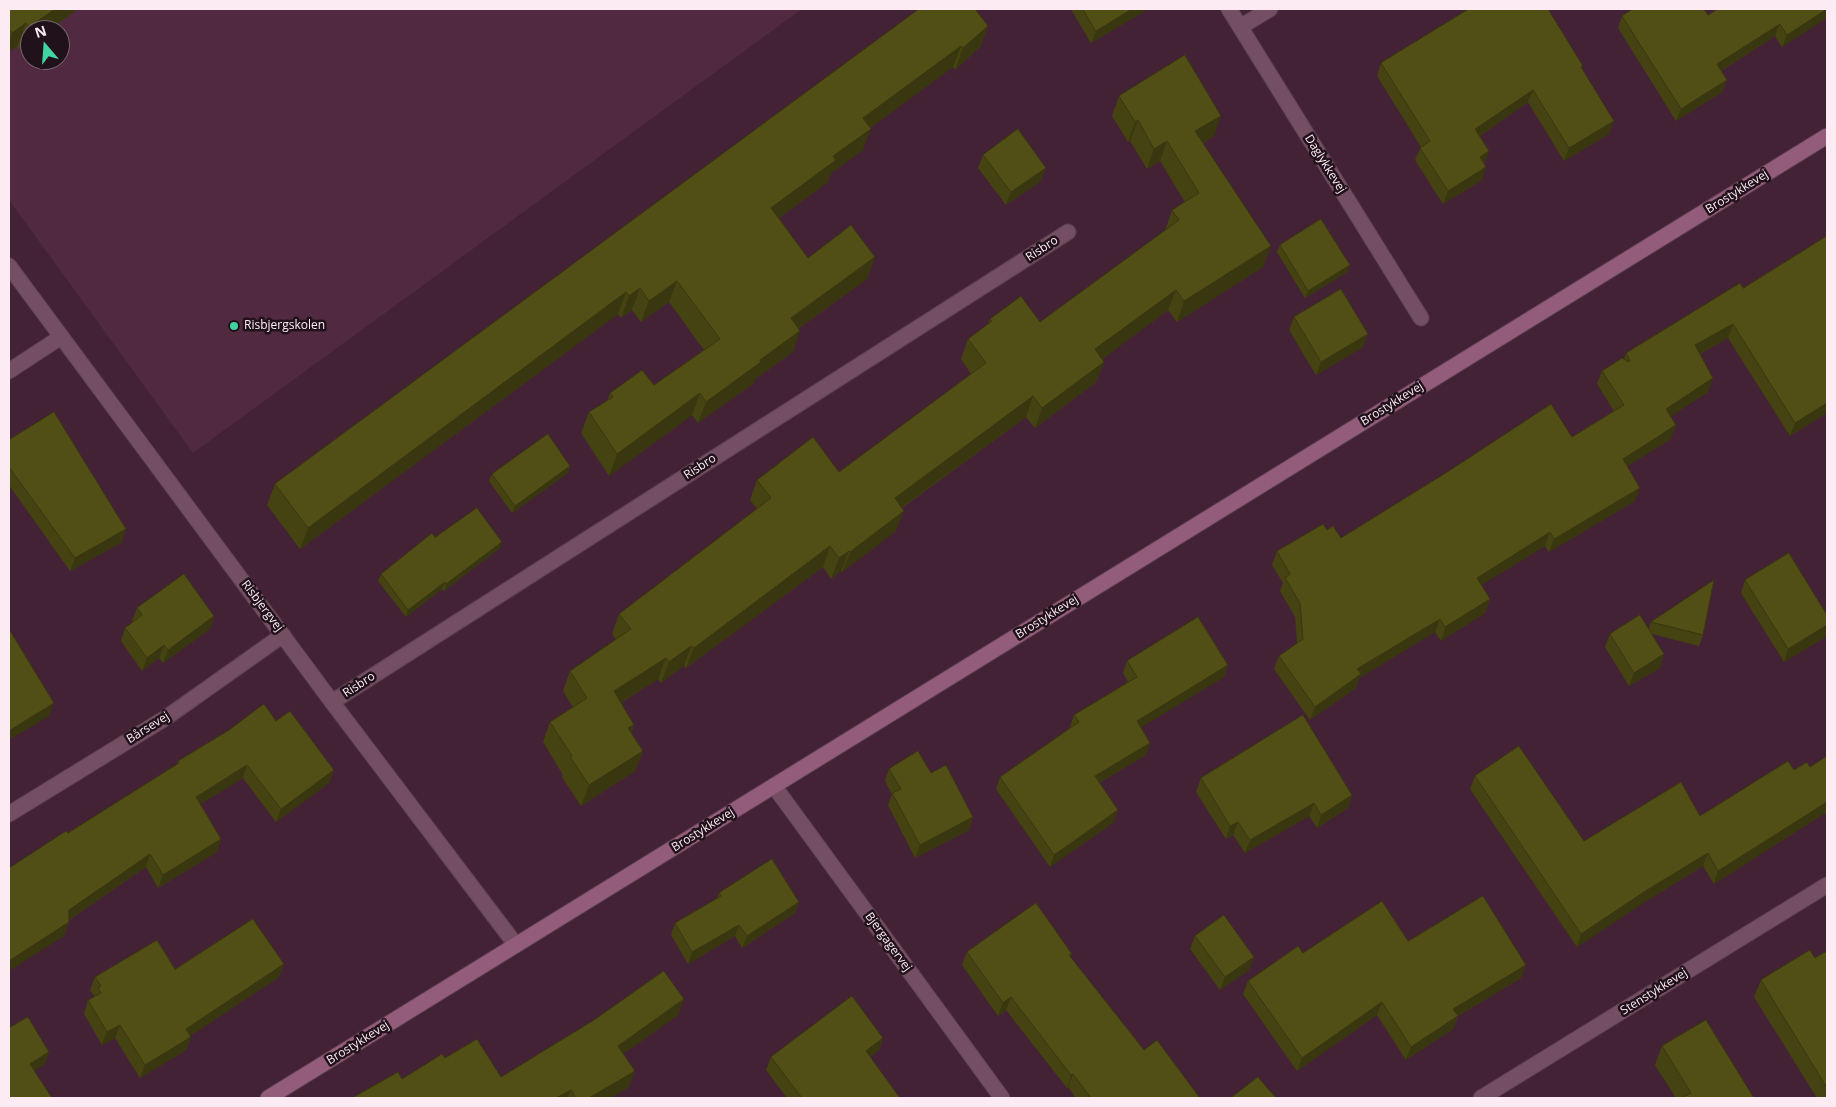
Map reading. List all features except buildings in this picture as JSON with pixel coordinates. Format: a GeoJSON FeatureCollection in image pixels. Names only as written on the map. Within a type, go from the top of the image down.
{"type":"FeatureCollection","features":[{"type":"Feature","properties":{"kind":"street","name":"Daglykkevej"},"geometry":{"type":"LineString","coordinates":[[1229,9],[1421,318]]}},
{"type":"Feature","properties":{"kind":"street"},"geometry":{"type":"LineString","coordinates":[[1240,27],[1270,9]]}},
{"type":"Feature","properties":{"kind":"street","name":"Brostykkevej"},"geometry":{"type":"LineString","coordinates":[[268,1098],[1827,136]]}},
{"type":"Feature","properties":{"kind":"street","name":"Risbro"},"geometry":{"type":"LineString","coordinates":[[332,702],[1068,232]]}},
{"type":"Feature","properties":{"kind":"street","name":"Risbjergvej"},"geometry":{"type":"LineString","coordinates":[[9,266],[332,702],[516,945]]}},
{"type":"Feature","properties":{"kind":"street"},"geometry":{"type":"LineString","coordinates":[[9,371],[62,337]]}},
{"type":"Feature","properties":{"kind":"street","name":"Bårsevej"},"geometry":{"type":"LineString","coordinates":[[9,814],[167,717],[283,635]]}},
{"type":"Feature","properties":{"kind":"street","name":"Bjergagervej"},"geometry":{"type":"LineString","coordinates":[[774,786],[1002,1098]]}},
{"type":"Feature","properties":{"kind":"street","name":"Stenstykkevej"},"geometry":{"type":"LineString","coordinates":[[1481,1098],[1827,885]]}},
{"type":"Feature","properties":{"kind":"shaded area","name":"Risbjergskolen"},"geometry":{"type":"Polygon","coordinates":[[[9,9],[802,9],[193,453],[9,200],[9,9]]]}},
{"type":"Feature","properties":{"kind":"place","name":"Risbjergskolen"},"geometry":{"type":"Point","coordinates":[234,326]}}]}
